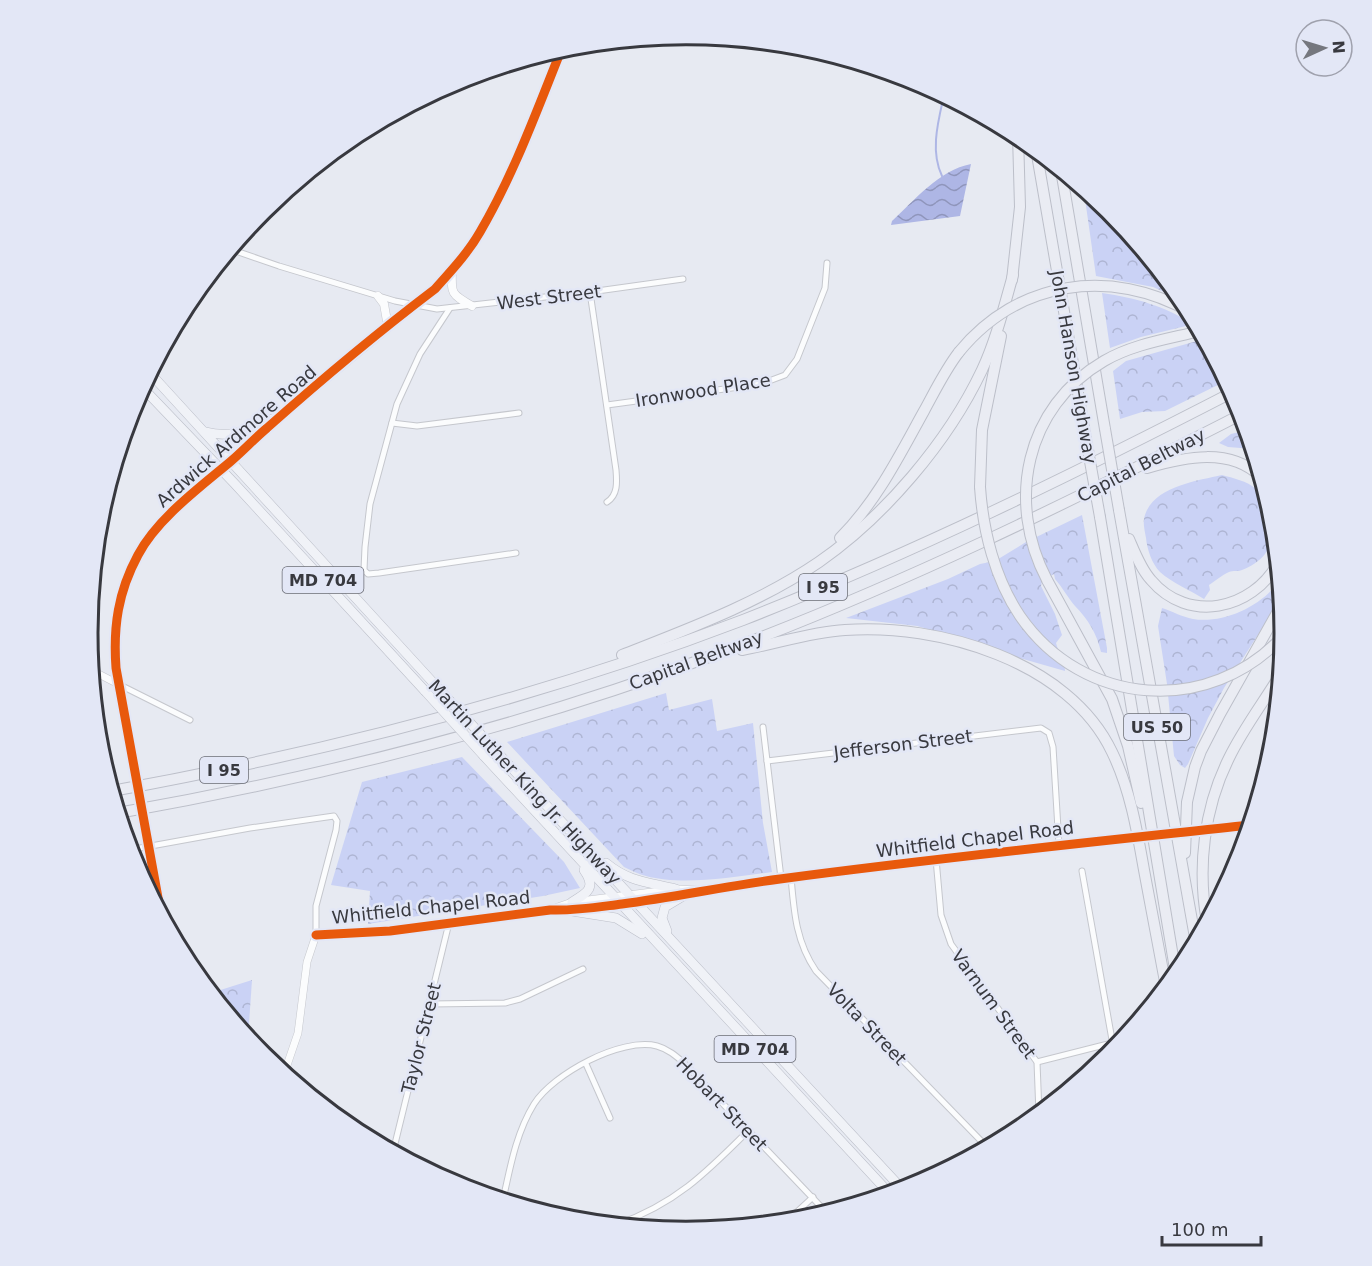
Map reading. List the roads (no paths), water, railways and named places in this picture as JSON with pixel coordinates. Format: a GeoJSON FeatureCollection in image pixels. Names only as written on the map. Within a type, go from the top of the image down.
{"type":"FeatureCollection","features":[{"type":"Feature","properties":{"kind":"highway"},"geometry":{"type":"LineString","coordinates":[[1018,148],[1020,207],[1013,275],[982,429],[980,487],[984,522],[992,555],[1003,584],[1019,615],[1031,631],[1058,657],[1093,678],[1126,688],[1168,691],[1202,686],[1252,664],[1274,644]]}},
{"type":"Feature","properties":{"kind":"highway","name":"John Hanson Highway"},"geometry":{"type":"LineString","coordinates":[[1038,163],[1174,962]]}},
{"type":"Feature","properties":{"kind":"highway","name":"John Hanson Highway"},"geometry":{"type":"LineString","coordinates":[[1063,182],[1194,929]]}},
{"type":"Feature","properties":{"kind":"highway"},"geometry":{"type":"LineString","coordinates":[[537,689],[716,616],[777,587],[818,563],[859,530],[927,458],[963,405],[982,370],[993,342],[1013,275]]}},
{"type":"Feature","properties":{"kind":"highway"},"geometry":{"type":"LineString","coordinates":[[777,587],[833,544],[867,508],[893,468],[942,377],[959,352],[982,328],[1011,307],[1041,294],[1064,288],[1089,286],[1142,291],[1173,303]]}},
{"type":"Feature","properties":{"kind":"highway"},"geometry":{"type":"LineString","coordinates":[[1166,914],[1120,719],[1102,679],[1034,553],[1025,514],[1025,491],[1028,467],[1035,443],[1045,422],[1073,384],[1105,361],[1123,352],[1191,333]]}},
{"type":"Feature","properties":{"kind":"highway","name":"Capital Beltway"},"geometry":{"type":"LineString","coordinates":[[119,790],[346,742],[537,689],[739,621],[875,566],[1052,484],[1224,397]]}},
{"type":"Feature","properties":{"kind":"highway","name":"Capital Beltway"},"geometry":{"type":"LineString","coordinates":[[126,811],[280,781],[408,751],[546,711],[715,655],[929,568],[1047,513],[1233,419]]}},
{"type":"Feature","properties":{"kind":"highway"},"geometry":{"type":"LineString","coordinates":[[1118,477],[1171,462],[1214,457],[1229,459],[1251,469]]}},
{"type":"Feature","properties":{"kind":"highway"},"geometry":{"type":"LineString","coordinates":[[1119,510],[1135,553],[1151,581],[1160,589],[1186,603],[1216,606],[1230,604],[1242,599],[1264,583],[1271,573]]}},
{"type":"Feature","properties":{"kind":"highway"},"geometry":{"type":"LineString","coordinates":[[1194,928],[1185,841],[1186,812],[1195,767],[1208,735],[1274,619]]}},
{"type":"Feature","properties":{"kind":"highway"},"geometry":{"type":"LineString","coordinates":[[715,655],[825,632],[886,630],[929,634],[973,646],[1017,664],[1056,687],[1090,717],[1103,735],[1121,772],[1136,829],[1164,975]]}},
{"type":"Feature","properties":{"kind":"highway"},"geometry":{"type":"LineString","coordinates":[[1205,907],[1203,861],[1210,813],[1229,758],[1271,689]]}},
{"type":"Feature","properties":{"kind":"highway"},"geometry":{"type":"LineString","coordinates":[[1257,712],[1271,693]]}},
{"type":"Feature","properties":{"kind":"main road","name":"Ardwick Ardmore Road"},"geometry":{"type":"LineString","coordinates":[[221,469],[282,415],[435,289],[452,270],[480,233],[502,192],[557,59]]}},
{"type":"Feature","properties":{"kind":"main road"},"geometry":{"type":"LineString","coordinates":[[452,270],[454,296],[472,306]]}},
{"type":"Feature","properties":{"kind":"main road"},"geometry":{"type":"LineString","coordinates":[[378,296],[384,304],[388,327]]}},
{"type":"Feature","properties":{"kind":"main road","name":"Martin Luther King Jr. Highway"},"geometry":{"type":"LineString","coordinates":[[156,379],[496,751],[896,1182]]}},
{"type":"Feature","properties":{"kind":"main road","name":"Martin Luther King Jr. Highway"},"geometry":{"type":"LineString","coordinates":[[149,394],[221,469],[883,1187]]}},
{"type":"Feature","properties":{"kind":"main road"},"geometry":{"type":"LineString","coordinates":[[206,432],[226,436],[236,434],[282,415]]}},
{"type":"Feature","properties":{"kind":"main road"},"geometry":{"type":"LineString","coordinates":[[584,845],[623,875],[641,882],[676,889]]}},
{"type":"Feature","properties":{"kind":"main road"},"geometry":{"type":"LineString","coordinates":[[572,906],[586,894],[590,885],[588,875],[573,853]]}},
{"type":"Feature","properties":{"kind":"main road"},"geometry":{"type":"LineString","coordinates":[[670,939],[664,925],[663,913],[669,904],[685,895]]}},
{"type":"Feature","properties":{"kind":"main road"},"geometry":{"type":"LineString","coordinates":[[572,906],[624,922],[667,953]]}},
{"type":"Feature","properties":{"kind":"street","name":"West Street"},"geometry":{"type":"LineString","coordinates":[[238,252],[378,296],[437,309],[684,279]]}},
{"type":"Feature","properties":{"kind":"street","name":"Ironwood Place"},"geometry":{"type":"LineString","coordinates":[[607,405],[761,384],[785,375],[796,359],[825,288],[827,263]]}},
{"type":"Feature","properties":{"kind":"street"},"geometry":{"type":"LineString","coordinates":[[590,292],[616,475],[614,498],[608,502]]}},
{"type":"Feature","properties":{"kind":"street"},"geometry":{"type":"LineString","coordinates":[[450,308],[420,354],[397,404],[370,504],[364,547],[364,570],[368,573],[379,573],[516,553]]}},
{"type":"Feature","properties":{"kind":"street"},"geometry":{"type":"LineString","coordinates":[[392,423],[417,426],[519,413]]}},
{"type":"Feature","properties":{"kind":"street","name":"Ardwick Ardmore Road"},"geometry":{"type":"LineString","coordinates":[[156,887],[118,684],[114,630],[118,606],[129,572],[138,554],[151,535],[221,469]]}},
{"type":"Feature","properties":{"kind":"street"},"geometry":{"type":"LineString","coordinates":[[99,674],[190,720]]}},
{"type":"Feature","properties":{"kind":"street"},"geometry":{"type":"LineString","coordinates":[[763,727],[781,879]]}},
{"type":"Feature","properties":{"kind":"street","name":"Jefferson Street"},"geometry":{"type":"LineString","coordinates":[[767,761],[1040,727],[1049,733],[1052,742],[1059,845]]}},
{"type":"Feature","properties":{"kind":"street"},"geometry":{"type":"LineString","coordinates":[[139,848],[334,816],[337,821],[336,830],[316,906],[316,935],[307,962],[298,1033],[287,1065]]}},
{"type":"Feature","properties":{"kind":"street","name":"Whitfield Chapel Road"},"geometry":{"type":"LineString","coordinates":[[632,898],[685,895],[791,877],[936,859],[1241,826]]}},
{"type":"Feature","properties":{"kind":"street","name":"Varnum Street"},"geometry":{"type":"LineString","coordinates":[[936,859],[941,915],[951,944],[1037,1062],[1039,1103]]}},
{"type":"Feature","properties":{"kind":"street"},"geometry":{"type":"LineString","coordinates":[[1082,871],[1111,1039]]}},
{"type":"Feature","properties":{"kind":"street","name":"Volta Street"},"geometry":{"type":"LineString","coordinates":[[791,877],[798,937],[816,971],[981,1141]]}},
{"type":"Feature","properties":{"kind":"street","name":"Whitfield Chapel Road"},"geometry":{"type":"LineString","coordinates":[[316,935],[390,931],[632,898],[676,889],[704,890]]}},
{"type":"Feature","properties":{"kind":"street","name":"Taylor Street"},"geometry":{"type":"LineString","coordinates":[[395,1144],[449,923]]}},
{"type":"Feature","properties":{"kind":"street"},"geometry":{"type":"LineString","coordinates":[[430,1004],[505,1003],[520,999],[583,969]]}},
{"type":"Feature","properties":{"kind":"street","name":"Hobart Street"},"geometry":{"type":"LineString","coordinates":[[505,1192],[521,1130],[535,1103],[554,1082],[604,1054],[625,1046],[640,1044],[660,1047],[684,1063],[820,1205]]}},
{"type":"Feature","properties":{"kind":"street"},"geometry":{"type":"LineString","coordinates":[[1037,1062],[1106,1044]]}},
{"type":"Feature","properties":{"kind":"street"},"geometry":{"type":"LineString","coordinates":[[586,1064],[610,1118]]}},
{"type":"Feature","properties":{"kind":"street"},"geometry":{"type":"LineString","coordinates":[[633,1218],[677,1196],[748,1131]]}},
{"type":"Feature","properties":{"kind":"street"},"geometry":{"type":"LineString","coordinates":[[799,1210],[813,1197]]}},
{"type":"Feature","properties":{"kind":"water"},"geometry":{"type":"Polygon","coordinates":[[[971,164],[960,216],[891,225],[892,221],[938,179],[959,167],[971,164]]]}},
{"type":"Feature","properties":{"kind":"waterway"},"geometry":{"type":"LineString","coordinates":[[942,104],[936,147],[936,157],[942,176]]}}]}
